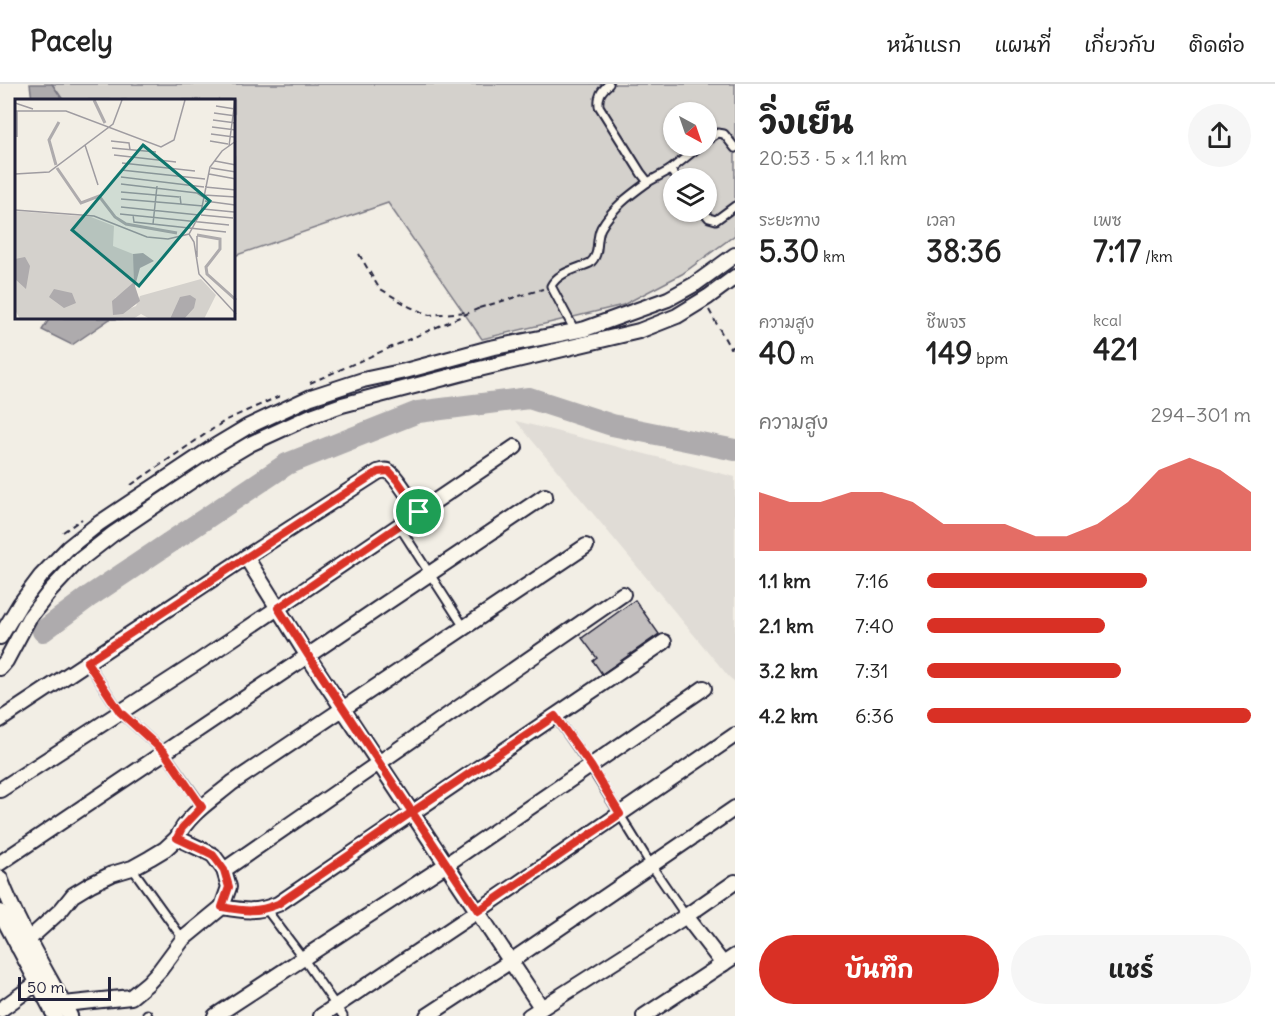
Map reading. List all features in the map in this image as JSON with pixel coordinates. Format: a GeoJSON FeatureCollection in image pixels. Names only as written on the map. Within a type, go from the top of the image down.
{"type":"FeatureCollection","features":[{"type":"Feature","properties":{"kind":"street"},"geometry":{"type":"LineString","coordinates":[[0,637],[34,585],[68,548],[98,524],[247,427],[311,397],[363,380],[490,348],[585,329],[668,299],[695,284],[735,255]]}},
{"type":"Feature","properties":{"kind":"street"},"geometry":{"type":"LineString","coordinates":[[0,668],[6,661],[28,618],[77,562],[113,534],[250,444],[311,416],[342,405],[639,331],[677,316],[735,277]]}},
{"type":"Feature","properties":{"kind":"street"},"geometry":{"type":"LineString","coordinates":[[0,790],[278,608],[515,447]]}},
{"type":"Feature","properties":{"kind":"street"},"geometry":{"type":"LineString","coordinates":[[0,720],[378,472],[389,471],[419,512]]}},
{"type":"Feature","properties":{"kind":"street"},"geometry":{"type":"LineString","coordinates":[[0,863],[545,496]]}},
{"type":"Feature","properties":{"kind":"street"},"geometry":{"type":"LineString","coordinates":[[24,943],[61,910],[73,895],[112,874],[132,868],[165,849],[202,807],[232,783],[586,546]]}},
{"type":"Feature","properties":{"kind":"street"},"geometry":{"type":"LineString","coordinates":[[246,557],[308,655],[542,1007]]}},
{"type":"Feature","properties":{"kind":"street"},"geometry":{"type":"LineString","coordinates":[[224,870],[623,594]]}},
{"type":"Feature","properties":{"kind":"street"},"geometry":{"type":"LineString","coordinates":[[222,907],[249,911],[266,909],[278,904],[664,642]]}},
{"type":"Feature","properties":{"kind":"street"},"geometry":{"type":"LineString","coordinates":[[215,1016],[447,864],[704,688]]}},
{"type":"Feature","properties":{"kind":"street"},"geometry":{"type":"LineString","coordinates":[[321,1016],[340,1011],[478,911],[735,735]]}},
{"type":"Feature","properties":{"kind":"street"},"geometry":{"type":"LineString","coordinates":[[427,1016],[735,808]]}},
{"type":"Feature","properties":{"kind":"street"},"geometry":{"type":"LineString","coordinates":[[61,1012],[131,997],[160,970],[183,939],[222,907],[229,887],[224,870],[213,855],[177,838]]}},
{"type":"Feature","properties":{"kind":"street"},"geometry":{"type":"LineString","coordinates":[[0,878],[37,983],[61,1012]]}},
{"type":"Feature","properties":{"kind":"street"},"geometry":{"type":"LineString","coordinates":[[529,1016],[735,882]]}},
{"type":"Feature","properties":{"kind":"street"},"geometry":{"type":"LineString","coordinates":[[0,912],[4,932],[24,943],[61,1012]]}},
{"type":"Feature","properties":{"kind":"street"},"geometry":{"type":"LineString","coordinates":[[686,916],[723,964]]}},
{"type":"Feature","properties":{"kind":"street"},"geometry":{"type":"LineString","coordinates":[[644,1016],[735,956]]}},
{"type":"Feature","properties":{"kind":"street"},"geometry":{"type":"LineString","coordinates":[[0,1010],[37,983]]}},
{"type":"Feature","properties":{"kind":"lane"},"geometry":{"type":"LineString","coordinates":[[609,84],[598,98],[599,106],[648,182]]}},
{"type":"Feature","properties":{"kind":"lane"},"geometry":{"type":"LineString","coordinates":[[717,134],[724,134],[735,148]]}},
{"type":"Feature","properties":{"kind":"lane"},"geometry":{"type":"LineString","coordinates":[[672,168],[688,156]]}},
{"type":"Feature","properties":{"kind":"lane"},"geometry":{"type":"LineString","coordinates":[[575,331],[551,286],[552,283],[560,276],[594,260],[599,232],[606,219],[619,204],[663,174]]}},
{"type":"Feature","properties":{"kind":"lane"},"geometry":{"type":"LineString","coordinates":[[717,219],[735,206]]}},
{"type":"Feature","properties":{"kind":"lane"},"geometry":{"type":"LineString","coordinates":[[398,526],[464,627]]}},
{"type":"Feature","properties":{"kind":"lane"},"geometry":{"type":"LineString","coordinates":[[87,662],[120,712],[164,752],[202,807]]}},
{"type":"Feature","properties":{"kind":"lane"},"geometry":{"type":"LineString","coordinates":[[555,716],[591,766],[651,866],[686,916]]}},
{"type":"Feature","properties":{"kind":"lane"},"geometry":{"type":"LineString","coordinates":[[132,868],[183,939]]}},
{"type":"Feature","properties":{"kind":"lane"},"geometry":{"type":"LineString","coordinates":[[266,909],[340,1011]]}},
{"type":"Feature","properties":{"kind":"path"},"geometry":{"type":"LineString","coordinates":[[359,254],[379,288],[410,307],[429,315],[465,313],[551,286]]}},
{"type":"Feature","properties":{"kind":"path"},"geometry":{"type":"LineString","coordinates":[[703,300],[730,348],[735,346]]}},
{"type":"Feature","properties":{"kind":"shaded area"},"geometry":{"type":"Polygon","coordinates":[[[30,84],[52,84],[62,99],[32,99],[30,84]]]}},
{"type":"Feature","properties":{"kind":"shaded area"},"geometry":{"type":"Polygon","coordinates":[[[52,84],[735,84],[735,235],[682,274],[623,305],[482,339],[388,203],[236,255],[236,99],[62,99],[52,84]]]}},
{"type":"Feature","properties":{"kind":"shaded area"},"geometry":{"type":"Polygon","coordinates":[[[49,320],[109,320],[72,345],[42,330],[49,320]]]}},
{"type":"Feature","properties":{"kind":"shaded area"},"geometry":{"type":"Polygon","coordinates":[[[516,421],[735,477],[735,682],[729,677],[516,421]]]}},
{"type":"Feature","properties":{"kind":"building"},"geometry":{"type":"Polygon","coordinates":[[[635,600],[659,634],[602,674],[593,661],[597,658],[582,638],[635,600]]]}},
{"type":"Feature","properties":{"kind":"waterway"},"geometry":{"type":"LineString","coordinates":[[43,631],[90,596],[287,464],[418,412],[529,398],[612,425],[735,450]]}},
{"type":"Feature","properties":{"kind":"route"},"geometry":{"type":"LineString","coordinates":[[419,512],[278,608],[412,812],[555,716],[591,766],[620,814],[478,911],[412,812],[278,904],[266,909],[249,911],[222,907],[229,887],[224,870],[213,855],[177,838],[182,828],[202,807],[164,752],[120,712],[87,662],[378,472],[389,471],[419,512]]}}]}
